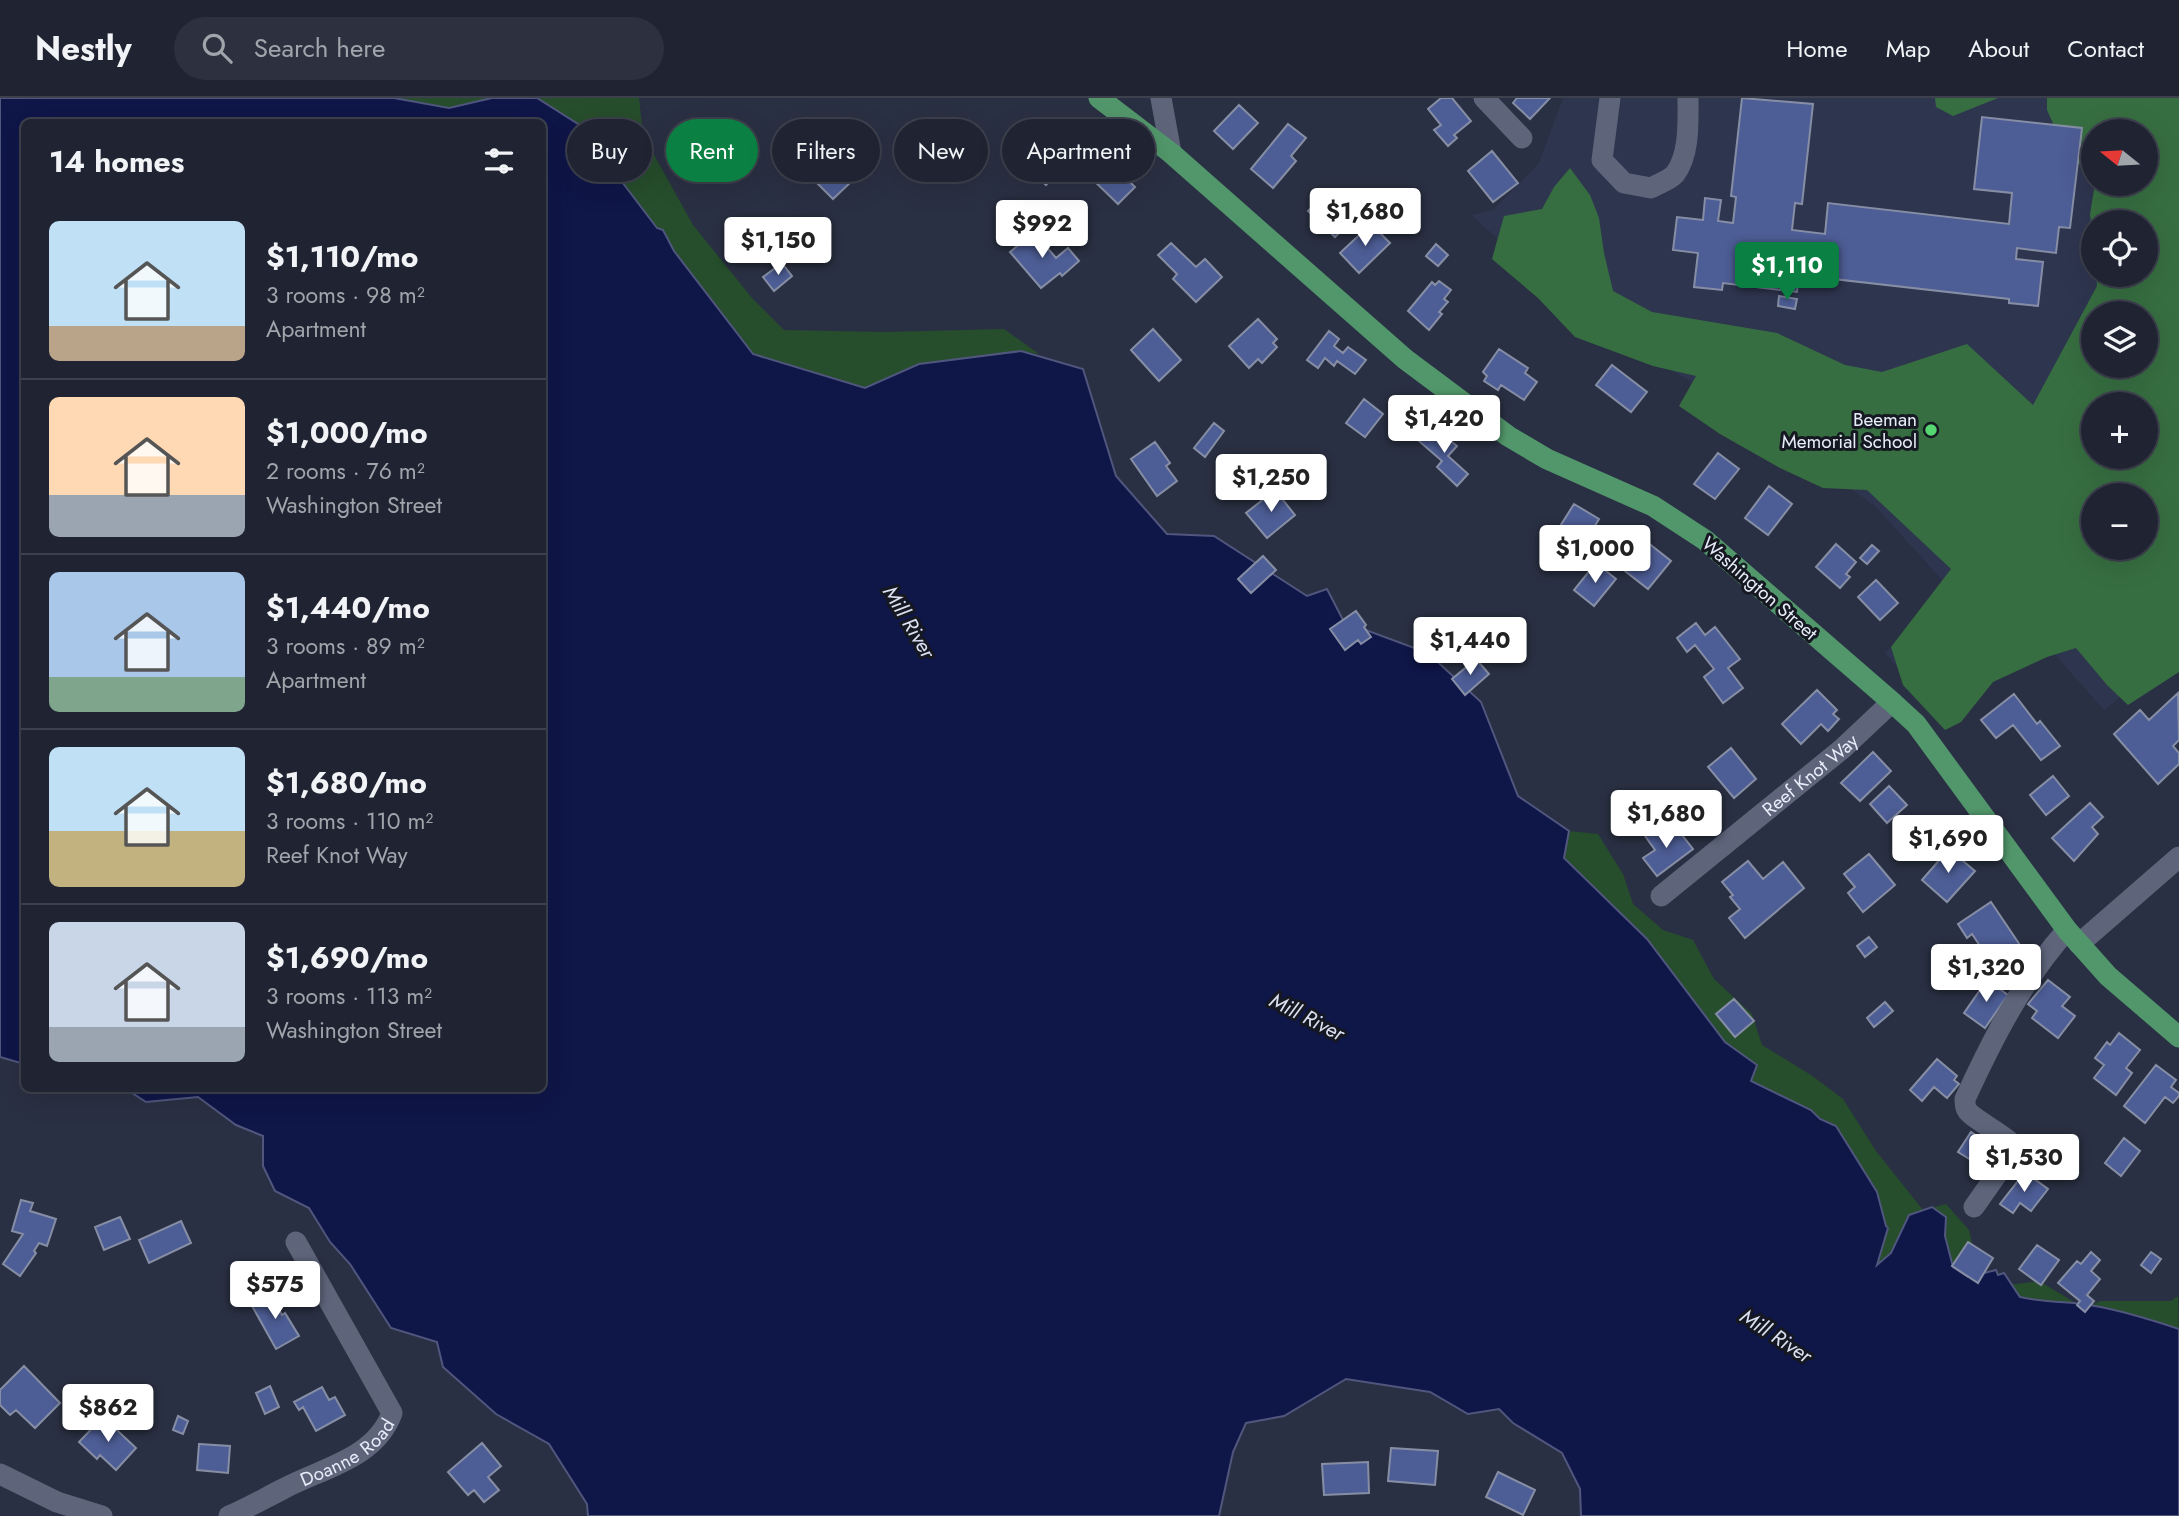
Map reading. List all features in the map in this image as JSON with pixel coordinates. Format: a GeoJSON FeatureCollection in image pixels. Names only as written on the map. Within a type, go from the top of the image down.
{"type":"FeatureCollection","features":[{"type":"Feature","properties":{"kind":"main road","name":"Washington Street"},"geometry":{"type":"LineString","coordinates":[[1099,98],[1171,153],[1405,359],[1508,436],[1547,459],[1653,506],[1705,540],[1892,702],[1916,724],[2073,937],[2108,976],[2179,1037]]}},
{"type":"Feature","properties":{"kind":"street"},"geometry":{"type":"LineString","coordinates":[[1161,98],[1171,153]]}},
{"type":"Feature","properties":{"kind":"street"},"geometry":{"type":"LineString","coordinates":[[1485,98],[1522,138]]}},
{"type":"Feature","properties":{"kind":"street"},"geometry":{"type":"LineString","coordinates":[[1610,98],[1602,160],[1624,183],[1651,188],[1674,176],[1682,159],[1688,129],[1688,98]]}},
{"type":"Feature","properties":{"kind":"street","name":"Reef Knot Way"},"geometry":{"type":"LineString","coordinates":[[1661,896],[1842,749],[1892,702]]}},
{"type":"Feature","properties":{"kind":"street"},"geometry":{"type":"LineString","coordinates":[[1974,1207],[2009,1157],[2010,1142],[1998,1131],[1970,1114],[1965,1109],[1965,1099],[2017,999],[2051,947],[2073,937],[2179,857]]}},
{"type":"Feature","properties":{"kind":"street","name":"Doanne Road"},"geometry":{"type":"LineString","coordinates":[[229,1516],[356,1455],[375,1441],[387,1427],[392,1413],[296,1242]]}},
{"type":"Feature","properties":{"kind":"street"},"geometry":{"type":"LineString","coordinates":[[0,1474],[57,1502],[103,1516]]}},
{"type":"Feature","properties":{"kind":"shaded area","name":"Beeman Memorial School"},"geometry":{"type":"Polygon","coordinates":[[[1563,98],[2179,98],[2179,651],[2104,710],[2043,641],[1944,722],[1885,653],[1952,591],[1875,506],[1730,403],[1604,333],[1471,215],[1493,210],[1539,163],[1563,98]]]}},
{"type":"Feature","properties":{"kind":"green space"},"geometry":{"type":"Polygon","coordinates":[[[394,98],[492,98],[449,108],[394,98]]]}},
{"type":"Feature","properties":{"kind":"green space"},"geometry":{"type":"Polygon","coordinates":[[[537,98],[639,98],[641,119],[567,119],[567,134],[537,98]]]}},
{"type":"Feature","properties":{"kind":"green space"},"geometry":{"type":"Polygon","coordinates":[[[1935,98],[1998,98],[1953,116],[1936,107],[1935,98]]]}},
{"type":"Feature","properties":{"kind":"green space"},"geometry":{"type":"Polygon","coordinates":[[[2047,98],[2179,98],[2179,672],[2128,705],[2076,648],[2047,657],[1993,682],[1961,722],[1945,730],[1903,685],[1891,647],[1951,569],[1867,490],[1823,488],[1780,468],[1720,434],[1679,406],[1696,376],[1653,366],[1575,337],[1538,298],[1492,259],[1504,216],[1542,209],[1554,187],[1570,168],[1590,195],[1599,218],[1613,291],[1652,312],[1777,333],[1845,365],[1882,372],[1967,344],[2033,405],[2081,316],[2081,378],[2158,378],[2158,301],[2089,301],[2096,287],[2158,287],[2158,210],[2091,210],[2093,196],[2158,196],[2158,119],[2081,119],[2081,165],[2068,157],[2047,110],[2047,98]]]}},
{"type":"Feature","properties":{"kind":"green space"},"geometry":{"type":"Polygon","coordinates":[[[652,151],[666,176],[666,182],[669,182],[693,225],[752,298],[784,330],[885,332],[1004,329],[1039,354],[1021,351],[919,364],[853,393],[781,391],[607,182],[652,182],[652,151]]]}},
{"type":"Feature","properties":{"kind":"green space"},"geometry":{"type":"Polygon","coordinates":[[[1569,831],[1598,834],[1623,874],[1633,904],[1663,930],[1693,940],[1714,979],[1752,1014],[1762,1045],[1811,1075],[1843,1099],[1876,1151],[1923,1210],[1946,1204],[1969,1230],[1980,1276],[1957,1280],[1905,1260],[1875,1266],[1836,1126],[1802,1108],[1746,1085],[1564,861],[1569,831]]]}},
{"type":"Feature","properties":{"kind":"green space"},"geometry":{"type":"Polygon","coordinates":[[[2039,1281],[2084,1308],[2101,1301],[2171,1301],[2178,1296],[2179,1339],[2028,1329],[2008,1285],[2039,1281]]]}},
{"type":"Feature","properties":{"kind":"water","name":"Mill River"},"geometry":{"type":"Polygon","coordinates":[[[0,98],[394,98],[449,108],[492,98],[537,98],[570,119],[567,119],[567,182],[622,182],[657,228],[663,230],[674,251],[753,354],[865,388],[919,364],[1021,351],[1083,369],[1116,476],[1167,534],[1214,536],[1307,596],[1327,589],[1344,622],[1428,653],[1481,702],[1518,796],[1569,831],[1564,858],[1647,939],[1725,1042],[1757,1065],[1751,1081],[1811,1110],[1820,1119],[1836,1126],[1877,1192],[1888,1228],[1877,1265],[1891,1253],[1909,1215],[1932,1207],[1946,1217],[1945,1236],[1953,1267],[1968,1277],[1996,1270],[1998,1275],[2004,1273],[2020,1297],[2106,1308],[2179,1329],[2179,1516],[1581,1516],[1580,1489],[1562,1453],[1513,1423],[1499,1409],[1468,1414],[1430,1392],[1346,1379],[1284,1416],[1246,1423],[1233,1452],[1219,1516],[588,1516],[587,1504],[549,1444],[496,1414],[443,1367],[437,1342],[391,1328],[350,1264],[330,1242],[309,1208],[275,1191],[263,1166],[263,1136],[236,1125],[198,1097],[146,1102],[131,1092],[546,1092],[546,119],[21,119],[21,1063],[0,1057],[0,98]]]}},
{"type":"Feature","properties":{"kind":"building"},"geometry":{"type":"Polygon","coordinates":[[[1441,98],[1452,98],[1471,121],[1454,135],[1457,138],[1448,146],[1434,130],[1441,125],[1428,109],[1441,98]]]}},
{"type":"Feature","properties":{"kind":"building"},"geometry":{"type":"Polygon","coordinates":[[[1517,98],[1550,98],[1530,119],[1513,103],[1517,98]]]}},
{"type":"Feature","properties":{"kind":"building"},"geometry":{"type":"Polygon","coordinates":[[[1742,98],[1813,104],[1802,204],[1795,203],[1792,230],[1825,234],[1828,203],[2009,224],[2012,193],[1974,189],[1982,117],[2081,128],[2070,228],[2059,227],[2056,253],[2017,248],[2016,259],[2043,262],[2038,306],[2009,303],[2009,299],[1825,278],[1827,258],[1801,255],[1797,292],[1723,283],[1722,290],[1694,287],[1698,253],[1673,250],[1677,217],[1703,220],[1705,198],[1721,200],[1718,221],[1733,223],[1736,197],[1731,196],[1742,98]]]}},
{"type":"Feature","properties":{"kind":"building"},"geometry":{"type":"Polygon","coordinates":[[[1239,105],[1258,123],[1233,149],[1214,131],[1239,105]]]}},
{"type":"Feature","properties":{"kind":"building"},"geometry":{"type":"Polygon","coordinates":[[[1288,124],[1306,138],[1291,156],[1296,161],[1273,188],[1251,169],[1288,124]]]}},
{"type":"Feature","properties":{"kind":"building"},"geometry":{"type":"Polygon","coordinates":[[[1492,151],[1518,183],[1493,202],[1468,171],[1492,151]]]}},
{"type":"Feature","properties":{"kind":"building"},"geometry":{"type":"Polygon","coordinates":[[[816,182],[851,182],[833,199],[816,182]]]}},
{"type":"Feature","properties":{"kind":"building"},"geometry":{"type":"Polygon","coordinates":[[[1095,182],[1130,182],[1135,187],[1118,204],[1095,182]]]}},
{"type":"Feature","properties":{"kind":"building"},"geometry":{"type":"Polygon","coordinates":[[[1328,191],[1355,217],[1335,237],[1308,211],[1328,191]]]}},
{"type":"Feature","properties":{"kind":"building"},"geometry":{"type":"Polygon","coordinates":[[[1371,224],[1390,243],[1359,273],[1340,253],[1371,224]]]}},
{"type":"Feature","properties":{"kind":"building"},"geometry":{"type":"Polygon","coordinates":[[[1034,232],[1056,258],[1068,248],[1079,261],[1062,276],[1060,273],[1041,288],[1010,252],[1034,232]]]}},
{"type":"Feature","properties":{"kind":"building"},"geometry":{"type":"Polygon","coordinates":[[[1171,243],[1196,267],[1205,259],[1222,277],[1196,302],[1173,279],[1177,274],[1158,255],[1171,243]]]}},
{"type":"Feature","properties":{"kind":"building"},"geometry":{"type":"Polygon","coordinates":[[[1436,244],[1448,255],[1438,266],[1426,256],[1436,244]]]}},
{"type":"Feature","properties":{"kind":"building"},"geometry":{"type":"Polygon","coordinates":[[[782,263],[792,276],[774,291],[763,277],[782,263]]]}},
{"type":"Feature","properties":{"kind":"building"},"geometry":{"type":"Polygon","coordinates":[[[1439,281],[1451,290],[1444,299],[1448,302],[1439,312],[1442,314],[1429,330],[1408,311],[1432,282],[1435,285],[1439,281]]]}},
{"type":"Feature","properties":{"kind":"building"},"geometry":{"type":"Polygon","coordinates":[[[1779,296],[1797,299],[1795,309],[1778,306],[1779,296]]]}},
{"type":"Feature","properties":{"kind":"building"},"geometry":{"type":"Polygon","coordinates":[[[1258,319],[1277,339],[1273,343],[1277,347],[1262,363],[1258,359],[1249,368],[1229,346],[1258,319]]]}},
{"type":"Feature","properties":{"kind":"building"},"geometry":{"type":"Polygon","coordinates":[[[1153,329],[1181,360],[1159,381],[1131,350],[1153,329]]]}},
{"type":"Feature","properties":{"kind":"building"},"geometry":{"type":"Polygon","coordinates":[[[1329,331],[1339,339],[1334,346],[1343,353],[1348,347],[1366,360],[1355,374],[1337,361],[1334,366],[1325,358],[1318,368],[1307,360],[1329,331]]]}},
{"type":"Feature","properties":{"kind":"building"},"geometry":{"type":"Polygon","coordinates":[[[1499,349],[1528,368],[1525,373],[1537,382],[1524,400],[1501,385],[1498,390],[1484,381],[1487,376],[1483,372],[1499,349]]]}},
{"type":"Feature","properties":{"kind":"building"},"geometry":{"type":"Polygon","coordinates":[[[1612,365],[1647,392],[1631,412],[1596,385],[1612,365]]]}},
{"type":"Feature","properties":{"kind":"building"},"geometry":{"type":"Polygon","coordinates":[[[1364,399],[1383,414],[1365,437],[1346,423],[1364,399]]]}},
{"type":"Feature","properties":{"kind":"building"},"geometry":{"type":"Polygon","coordinates":[[[1214,423],[1224,431],[1205,457],[1194,448],[1214,423]]]}},
{"type":"Feature","properties":{"kind":"building"},"geometry":{"type":"Polygon","coordinates":[[[1433,426],[1457,446],[1448,456],[1468,474],[1457,486],[1437,467],[1442,461],[1419,441],[1433,426]]]}},
{"type":"Feature","properties":{"kind":"building"},"geometry":{"type":"Polygon","coordinates":[[[1155,442],[1170,463],[1166,466],[1177,481],[1157,496],[1131,459],[1155,442]]]}},
{"type":"Feature","properties":{"kind":"building"},"geometry":{"type":"Polygon","coordinates":[[[1718,453],[1739,469],[1715,499],[1694,484],[1718,453]]]}},
{"type":"Feature","properties":{"kind":"building"},"geometry":{"type":"Polygon","coordinates":[[[1769,486],[1792,504],[1768,535],[1745,518],[1769,486]]]}},
{"type":"Feature","properties":{"kind":"building"},"geometry":{"type":"Polygon","coordinates":[[[1275,490],[1295,515],[1267,538],[1246,513],[1275,490]]]}},
{"type":"Feature","properties":{"kind":"building"},"geometry":{"type":"Polygon","coordinates":[[[1574,504],[1599,519],[1593,529],[1608,538],[1600,553],[1559,528],[1574,504]]]}},
{"type":"Feature","properties":{"kind":"building"},"geometry":{"type":"Polygon","coordinates":[[[1647,542],[1671,561],[1648,589],[1625,571],[1647,542]]]}},
{"type":"Feature","properties":{"kind":"building"},"geometry":{"type":"Polygon","coordinates":[[[1836,544],[1856,562],[1846,574],[1850,577],[1840,588],[1816,567],[1836,544]]]}},
{"type":"Feature","properties":{"kind":"building"},"geometry":{"type":"Polygon","coordinates":[[[1872,545],[1879,551],[1867,564],[1860,558],[1872,545]]]}},
{"type":"Feature","properties":{"kind":"building"},"geometry":{"type":"Polygon","coordinates":[[[1263,556],[1276,570],[1251,593],[1238,579],[1263,556]]]}},
{"type":"Feature","properties":{"kind":"building"},"geometry":{"type":"Polygon","coordinates":[[[1601,567],[1616,579],[1594,606],[1574,590],[1591,569],[1596,573],[1601,567]]]}},
{"type":"Feature","properties":{"kind":"building"},"geometry":{"type":"Polygon","coordinates":[[[1876,580],[1898,603],[1880,620],[1858,597],[1876,580]]]}},
{"type":"Feature","properties":{"kind":"building"},"geometry":{"type":"Polygon","coordinates":[[[1356,611],[1371,637],[1361,644],[1358,640],[1345,650],[1330,629],[1356,611]]]}},
{"type":"Feature","properties":{"kind":"building"},"geometry":{"type":"Polygon","coordinates":[[[1696,623],[1705,635],[1715,627],[1740,659],[1728,668],[1743,688],[1723,703],[1704,677],[1714,669],[1695,645],[1687,652],[1677,638],[1696,623]]]}},
{"type":"Feature","properties":{"kind":"building"},"geometry":{"type":"Polygon","coordinates":[[[1476,659],[1489,674],[1465,695],[1452,679],[1476,659]]]}},
{"type":"Feature","properties":{"kind":"building"},"geometry":{"type":"Polygon","coordinates":[[[1817,690],[1837,710],[1833,714],[1839,719],[1828,731],[1821,724],[1801,744],[1782,724],[1817,690]]]}},
{"type":"Feature","properties":{"kind":"building"},"geometry":{"type":"Polygon","coordinates":[[[2178,693],[2179,740],[2173,746],[2179,753],[2179,764],[2158,784],[2114,734],[2140,710],[2149,720],[2178,693]]]}},
{"type":"Feature","properties":{"kind":"building"},"geometry":{"type":"Polygon","coordinates":[[[2014,694],[2037,724],[2040,721],[2060,746],[2041,760],[2013,725],[1996,738],[1981,720],[2014,694]]]}},
{"type":"Feature","properties":{"kind":"building"},"geometry":{"type":"Polygon","coordinates":[[[1731,748],[1756,779],[1734,798],[1708,767],[1731,748]]]}},
{"type":"Feature","properties":{"kind":"building"},"geometry":{"type":"Polygon","coordinates":[[[1873,752],[1891,771],[1860,801],[1841,783],[1873,752]]]}},
{"type":"Feature","properties":{"kind":"building"},"geometry":{"type":"Polygon","coordinates":[[[2053,776],[2069,796],[2046,815],[2030,795],[2053,776]]]}},
{"type":"Feature","properties":{"kind":"building"},"geometry":{"type":"Polygon","coordinates":[[[1889,786],[1907,805],[1887,823],[1870,804],[1889,786]]]}},
{"type":"Feature","properties":{"kind":"building"},"geometry":{"type":"Polygon","coordinates":[[[2090,803],[2103,817],[2092,827],[2098,834],[2074,861],[2052,838],[2090,803]]]}},
{"type":"Feature","properties":{"kind":"building"},"geometry":{"type":"Polygon","coordinates":[[[1659,825],[1669,837],[1678,830],[1693,849],[1657,876],[1643,858],[1655,850],[1645,836],[1659,825]]]}},
{"type":"Feature","properties":{"kind":"building"},"geometry":{"type":"Polygon","coordinates":[[[1949,849],[1975,871],[1947,902],[1922,880],[1949,849]]]}},
{"type":"Feature","properties":{"kind":"building"},"geometry":{"type":"Polygon","coordinates":[[[1869,854],[1895,885],[1863,912],[1848,893],[1855,887],[1844,874],[1869,854]]]}},
{"type":"Feature","properties":{"kind":"building"},"geometry":{"type":"Polygon","coordinates":[[[1748,861],[1763,879],[1783,862],[1804,888],[1745,938],[1729,918],[1740,909],[1722,882],[1748,861]]]}},
{"type":"Feature","properties":{"kind":"building"},"geometry":{"type":"Polygon","coordinates":[[[1991,902],[2026,954],[1996,974],[1987,961],[1993,957],[1985,946],[1982,949],[1972,934],[1967,938],[1958,924],[1991,902]]]}},
{"type":"Feature","properties":{"kind":"building"},"geometry":{"type":"Polygon","coordinates":[[[1869,937],[1877,947],[1865,957],[1857,946],[1869,937]]]}},
{"type":"Feature","properties":{"kind":"building"},"geometry":{"type":"Polygon","coordinates":[[[1987,980],[2008,995],[1985,1028],[1964,1013],[1987,980]]]}},
{"type":"Feature","properties":{"kind":"building"},"geometry":{"type":"Polygon","coordinates":[[[2048,980],[2070,997],[2062,1006],[2075,1016],[2058,1038],[2032,1018],[2037,1011],[2028,1004],[2048,980]]]}},
{"type":"Feature","properties":{"kind":"building"},"geometry":{"type":"Polygon","coordinates":[[[1734,999],[1754,1021],[1735,1037],[1716,1014],[1734,999]]]}},
{"type":"Feature","properties":{"kind":"building"},"geometry":{"type":"Polygon","coordinates":[[[1885,1002],[1893,1011],[1874,1027],[1867,1018],[1885,1002]]]}},
{"type":"Feature","properties":{"kind":"building"},"geometry":{"type":"Polygon","coordinates":[[[2119,1033],[2140,1050],[2126,1068],[2132,1073],[2116,1095],[2094,1078],[2104,1065],[2095,1058],[2107,1042],[2110,1045],[2119,1033]]]}},
{"type":"Feature","properties":{"kind":"building"},"geometry":{"type":"Polygon","coordinates":[[[1937,1059],[1957,1076],[1954,1080],[1959,1084],[1947,1098],[1934,1087],[1922,1101],[1910,1090],[1937,1059]]]}},
{"type":"Feature","properties":{"kind":"building"},"geometry":{"type":"Polygon","coordinates":[[[2156,1065],[2176,1080],[2171,1087],[2179,1096],[2173,1103],[2165,1097],[2145,1123],[2124,1106],[2156,1065]]]}},
{"type":"Feature","properties":{"kind":"building"},"geometry":{"type":"Polygon","coordinates":[[[1971,1132],[2000,1151],[1987,1170],[1958,1152],[1971,1132]]]}},
{"type":"Feature","properties":{"kind":"building"},"geometry":{"type":"Polygon","coordinates":[[[2124,1138],[2140,1151],[2121,1176],[2105,1163],[2124,1138]]]}},
{"type":"Feature","properties":{"kind":"building"},"geometry":{"type":"Polygon","coordinates":[[[2025,1172],[2048,1189],[2031,1211],[2020,1203],[2013,1213],[2000,1204],[2025,1172]]]}},
{"type":"Feature","properties":{"kind":"building"},"geometry":{"type":"Polygon","coordinates":[[[21,1200],[33,1203],[30,1211],[56,1219],[47,1246],[39,1243],[34,1251],[36,1253],[20,1276],[3,1264],[23,1234],[12,1231],[21,1200]]]}},
{"type":"Feature","properties":{"kind":"building"},"geometry":{"type":"Polygon","coordinates":[[[120,1217],[130,1239],[104,1250],[95,1227],[120,1217]]]}},
{"type":"Feature","properties":{"kind":"building"},"geometry":{"type":"Polygon","coordinates":[[[181,1221],[191,1243],[149,1263],[139,1240],[181,1221]]]}},
{"type":"Feature","properties":{"kind":"building"},"geometry":{"type":"Polygon","coordinates":[[[1968,1242],[1993,1258],[1978,1283],[1952,1266],[1968,1242]]]}},
{"type":"Feature","properties":{"kind":"building"},"geometry":{"type":"Polygon","coordinates":[[[2037,1245],[2059,1260],[2041,1285],[2019,1269],[2037,1245]]]}},
{"type":"Feature","properties":{"kind":"building"},"geometry":{"type":"Polygon","coordinates":[[[2091,1252],[2100,1260],[2091,1271],[2100,1279],[2087,1295],[2094,1301],[2085,1312],[2077,1305],[2080,1301],[2058,1283],[2077,1261],[2081,1264],[2091,1252]]]}},
{"type":"Feature","properties":{"kind":"building"},"geometry":{"type":"Polygon","coordinates":[[[2151,1252],[2161,1259],[2151,1273],[2141,1265],[2151,1252]]]}},
{"type":"Feature","properties":{"kind":"building"},"geometry":{"type":"Polygon","coordinates":[[[270,1293],[282,1315],[285,1313],[299,1336],[276,1349],[251,1304],[270,1293]]]}},
{"type":"Feature","properties":{"kind":"building"},"geometry":{"type":"Polygon","coordinates":[[[24,1366],[60,1403],[35,1428],[16,1410],[10,1415],[0,1405],[0,1390],[24,1366]]]}},
{"type":"Feature","properties":{"kind":"building"},"geometry":{"type":"Polygon","coordinates":[[[270,1386],[279,1407],[265,1414],[256,1393],[270,1386]]]}},
{"type":"Feature","properties":{"kind":"building"},"geometry":{"type":"Polygon","coordinates":[[[322,1387],[329,1400],[335,1397],[345,1415],[316,1431],[303,1407],[299,1410],[294,1402],[322,1387]]]}},
{"type":"Feature","properties":{"kind":"building"},"geometry":{"type":"Polygon","coordinates":[[[178,1416],[188,1421],[183,1434],[173,1430],[178,1416]]]}},
{"type":"Feature","properties":{"kind":"building"},"geometry":{"type":"Polygon","coordinates":[[[103,1417],[136,1448],[116,1470],[100,1455],[97,1459],[79,1442],[103,1417]]]}},
{"type":"Feature","properties":{"kind":"building"},"geometry":{"type":"Polygon","coordinates":[[[482,1443],[501,1466],[488,1477],[499,1490],[484,1502],[474,1490],[468,1495],[448,1472],[482,1443]]]}},
{"type":"Feature","properties":{"kind":"building"},"geometry":{"type":"Polygon","coordinates":[[[199,1444],[230,1446],[228,1473],[197,1470],[199,1444]]]}},
{"type":"Feature","properties":{"kind":"building"},"geometry":{"type":"Polygon","coordinates":[[[1391,1448],[1438,1451],[1435,1485],[1388,1481],[1391,1448]]]}},
{"type":"Feature","properties":{"kind":"building"},"geometry":{"type":"Polygon","coordinates":[[[1368,1462],[1369,1493],[1324,1495],[1322,1464],[1368,1462]]]}},
{"type":"Feature","properties":{"kind":"building"},"geometry":{"type":"Polygon","coordinates":[[[1498,1472],[1535,1490],[1523,1515],[1486,1497],[1498,1472]]]}},
{"type":"Feature","properties":{"kind":"place","name":"Beeman Memorial School"},"geometry":{"type":"Point","coordinates":[1931,430]}}]}
